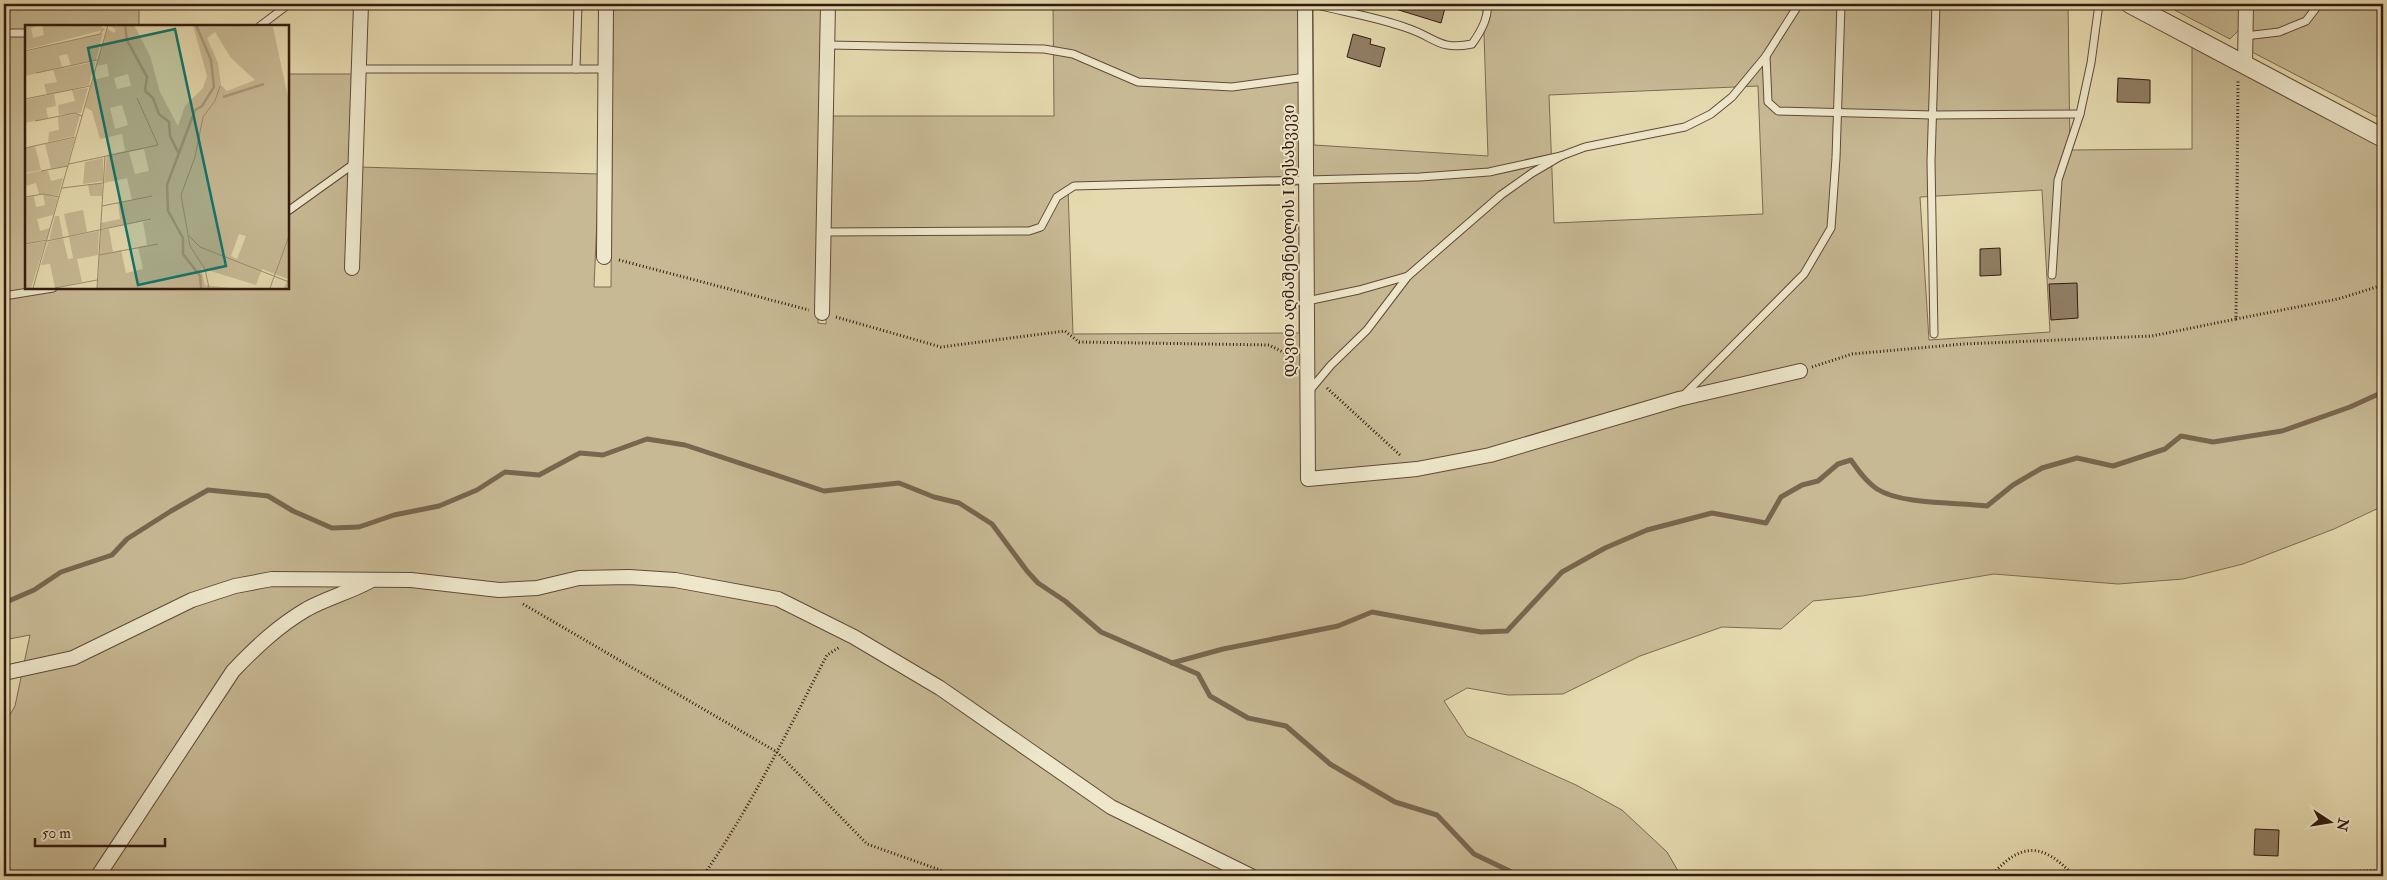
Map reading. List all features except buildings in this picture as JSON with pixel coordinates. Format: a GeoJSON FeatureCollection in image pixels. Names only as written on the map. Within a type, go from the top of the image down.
{"type":"FeatureCollection","features":[{"type":"Feature","properties":{"kind":"street"},"geometry":{"type":"LineString","coordinates":[[352,268],[361,4]]}},
{"type":"Feature","properties":{"kind":"street"},"geometry":{"type":"LineString","coordinates":[[604,256],[606,4]]}},
{"type":"Feature","properties":{"kind":"street"},"geometry":{"type":"LineString","coordinates":[[822,313],[828,4]]}},
{"type":"Feature","properties":{"kind":"street","name":"დავით აღმაშენებლის I შესახვევი"},"geometry":{"type":"LineString","coordinates":[[1305,4],[1308,479],[1416,469]]}},
{"type":"Feature","properties":{"kind":"street"},"geometry":{"type":"LineString","coordinates":[[2130,4],[2383,138]]}},
{"type":"Feature","properties":{"kind":"street"},"geometry":{"type":"LineString","coordinates":[[2242,62],[2246,4]]}},
{"type":"Feature","properties":{"kind":"street"},"geometry":{"type":"LineString","coordinates":[[1416,469],[1490,456],[1679,399],[1800,371]]}},
{"type":"Feature","properties":{"kind":"street"},"geometry":{"type":"LineString","coordinates":[[4,673],[74,658],[192,600],[235,586],[272,579],[411,580],[499,590],[537,588],[579,578],[629,577],[676,580],[778,599],[854,637],[940,688],[1111,807],[1251,876]]}},
{"type":"Feature","properties":{"kind":"street"},"geometry":{"type":"LineString","coordinates":[[98,876],[234,671],[252,651],[275,630],[308,608],[373,580]]}},
{"type":"Feature","properties":{"kind":"lane"},"geometry":{"type":"LineString","coordinates":[[261,25],[289,4]]}},
{"type":"Feature","properties":{"kind":"lane"},"geometry":{"type":"LineString","coordinates":[[576,69],[578,4]]}},
{"type":"Feature","properties":{"kind":"lane"},"geometry":{"type":"LineString","coordinates":[[1313,4],[1408,28],[1436,43],[1455,48],[1472,44],[1480,34],[1488,10],[1487,4]]}},
{"type":"Feature","properties":{"kind":"lane"},"geometry":{"type":"LineString","coordinates":[[824,232],[1029,231],[1041,227],[1057,197],[1074,186],[1306,179],[1363,180],[1489,172],[1561,156],[1585,147],[1686,127],[1711,114],[1732,97],[1766,56],[1799,4]]}},
{"type":"Feature","properties":{"kind":"lane"},"geometry":{"type":"LineString","coordinates":[[1679,399],[1804,274],[1831,228],[1836,158],[1841,4]]}},
{"type":"Feature","properties":{"kind":"lane"},"geometry":{"type":"LineString","coordinates":[[1934,334],[1931,161],[1936,4]]}},
{"type":"Feature","properties":{"kind":"lane"},"geometry":{"type":"LineString","coordinates":[[2052,275],[2058,180],[2080,114],[2091,63],[2099,4]]}},
{"type":"Feature","properties":{"kind":"lane"},"geometry":{"type":"LineString","coordinates":[[2245,36],[2279,32],[2306,21],[2319,4]]}},
{"type":"Feature","properties":{"kind":"lane"},"geometry":{"type":"LineString","coordinates":[[4,33],[25,33]]}},
{"type":"Feature","properties":{"kind":"lane"},"geometry":{"type":"LineString","coordinates":[[828,45],[1044,49],[1073,54],[1138,82],[1232,87],[1306,77]]}},
{"type":"Feature","properties":{"kind":"lane"},"geometry":{"type":"LineString","coordinates":[[1766,56],[1768,102],[1778,111],[1933,115],[2080,114]]}},
{"type":"Feature","properties":{"kind":"lane"},"geometry":{"type":"LineString","coordinates":[[359,69],[605,69]]}},
{"type":"Feature","properties":{"kind":"lane"},"geometry":{"type":"LineString","coordinates":[[1307,393],[1318,379],[1367,330],[1408,276],[1501,195],[1532,173],[1561,156]]}},
{"type":"Feature","properties":{"kind":"lane"},"geometry":{"type":"LineString","coordinates":[[289,210],[356,163]]}},
{"type":"Feature","properties":{"kind":"lane"},"geometry":{"type":"LineString","coordinates":[[1307,301],[1359,290],[1408,276]]}},
{"type":"Feature","properties":{"kind":"lane"},"geometry":{"type":"LineString","coordinates":[[4,296],[47,289]]}},
{"type":"Feature","properties":{"kind":"path"},"geometry":{"type":"LineString","coordinates":[[2236,319],[2242,62]]}},
{"type":"Feature","properties":{"kind":"path"},"geometry":{"type":"LineString","coordinates":[[604,256],[822,313],[941,347],[1065,331],[1078,342],[1269,344],[1287,352],[1307,368]]}},
{"type":"Feature","properties":{"kind":"path"},"geometry":{"type":"LineString","coordinates":[[1800,371],[1852,354],[1963,344],[2152,336],[2338,298],[2383,284]]}},
{"type":"Feature","properties":{"kind":"path"},"geometry":{"type":"LineString","coordinates":[[1318,379],[1416,469]]}},
{"type":"Feature","properties":{"kind":"path"},"geometry":{"type":"LineString","coordinates":[[499,590],[777,752],[867,844],[957,876]]}},
{"type":"Feature","properties":{"kind":"path"},"geometry":{"type":"LineString","coordinates":[[703,876],[722,848],[777,752],[827,655],[854,637]]}},
{"type":"Feature","properties":{"kind":"path"},"geometry":{"type":"LineString","coordinates":[[1991,876],[2000,866],[2020,852],[2041,851],[2058,860],[2074,876]]}},
{"type":"Feature","properties":{"kind":"path"},"geometry":{"type":"LineString","coordinates":[[2255,876],[2383,870]]}},
{"type":"Feature","properties":{"kind":"shaded area"},"geometry":{"type":"Polygon","coordinates":[[[4,4],[139,4],[139,25],[25,25],[25,289],[289,289],[289,74],[359,74],[359,167],[599,174],[594,287],[611,287],[613,4],[824,4],[818,323],[826,324],[833,116],[1054,116],[1053,4],[1313,4],[1314,145],[1488,156],[1483,4],[2068,4],[2070,150],[2192,149],[2192,43],[2383,145],[2383,506],[2334,529],[2243,564],[2183,579],[2118,584],[1994,574],[1862,596],[1813,601],[1781,629],[1722,627],[1640,656],[1563,694],[1508,695],[1467,688],[1444,701],[1467,736],[1576,785],[1622,810],[1667,852],[1681,876],[4,876],[4,725],[15,706],[30,635],[4,640],[4,4]],[[1758,86],[1549,95],[1554,223],[1763,214],[1758,86]],[[1299,185],[1068,188],[1073,334],[1299,333],[1299,185]],[[2042,190],[1920,197],[1929,340],[2050,332],[2042,190]]]}},
{"type":"Feature","properties":{"kind":"shaded area"},"geometry":{"type":"Polygon","coordinates":[[[2163,4],[2239,4],[2239,30],[2230,39],[2163,4]]]}},
{"type":"Feature","properties":{"kind":"shaded area"},"geometry":{"type":"Polygon","coordinates":[[[2252,4],[2383,4],[2383,120],[2252,52],[2252,4]]]}},
{"type":"Feature","properties":{"kind":"waterway"},"geometry":{"type":"LineString","coordinates":[[1172,663],[1223,649],[1338,626],[1372,612],[1481,632],[1507,631],[1562,572],[1605,548],[1647,530],[1712,513],[1766,523],[1781,497],[1802,485],[1818,481],[1838,464],[1851,460],[1869,483],[1888,494],[1930,502],[1987,506],[2013,485],[2042,468],[2077,458],[2113,466],[2165,449],[2181,436],[2213,442],[2282,431],[2350,407],[2383,392]]}},
{"type":"Feature","properties":{"kind":"waterway"},"geometry":{"type":"LineString","coordinates":[[4,603],[34,590],[61,572],[112,555],[127,539],[208,490],[268,496],[293,511],[332,528],[359,527],[394,515],[439,506],[477,490],[505,472],[539,475],[580,453],[603,455],[647,439],[685,445],[824,491],[899,483],[934,497],[959,503],[992,524],[1038,583],[1065,601],[1101,632],[1198,674],[1210,696],[1248,718],[1286,726],[1330,764],[1395,802],[1437,815],[1474,854],[1520,876]]}}]}
